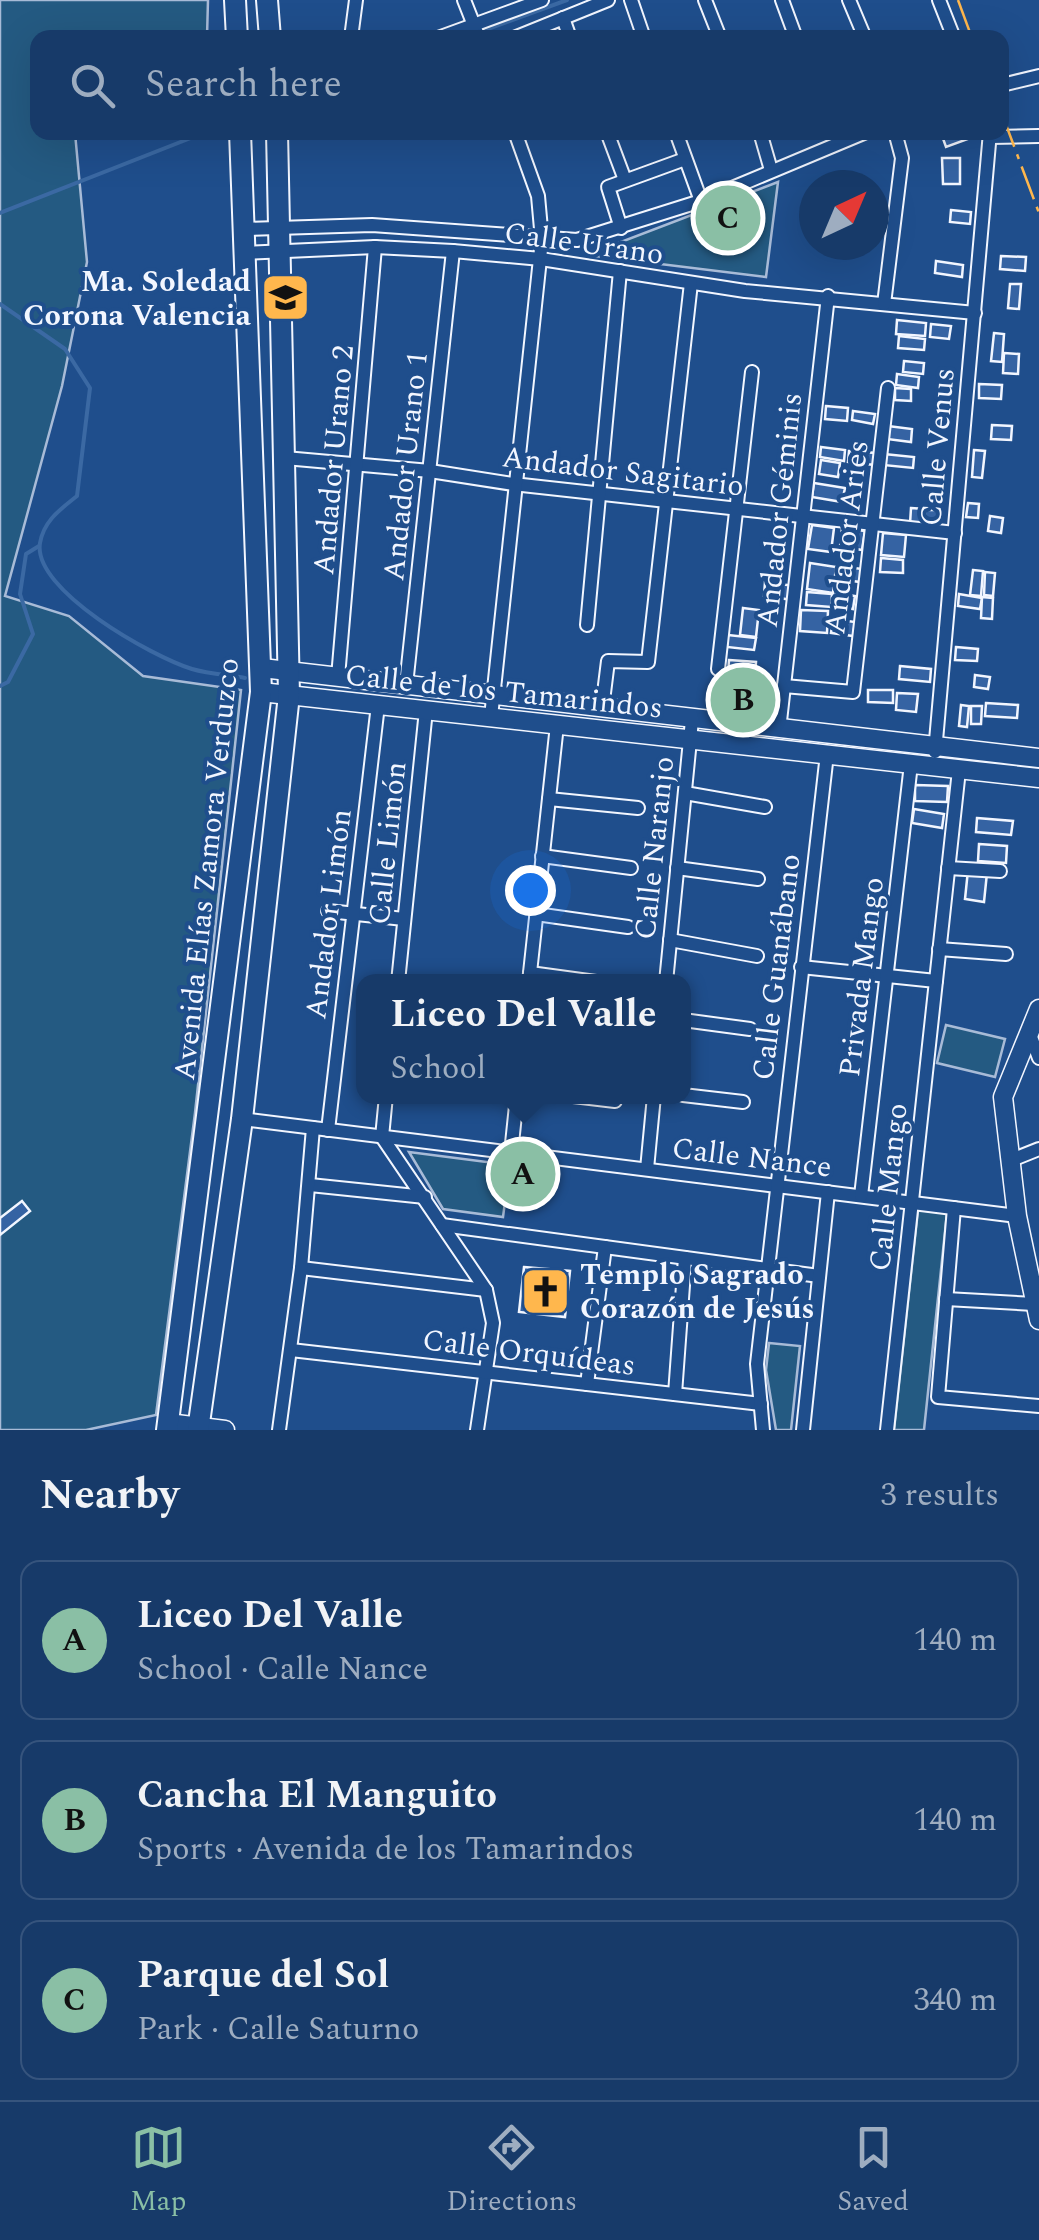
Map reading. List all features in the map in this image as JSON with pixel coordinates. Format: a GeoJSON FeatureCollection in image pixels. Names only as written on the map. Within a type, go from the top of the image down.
{"type":"FeatureCollection","features":[{"type":"Feature","properties":{"kind":"main road"},"geometry":{"type":"LineString","coordinates":[[235,0],[237,30]]}},
{"type":"Feature","properties":{"kind":"main road"},"geometry":{"type":"LineString","coordinates":[[267,0],[269,30]]}},
{"type":"Feature","properties":{"kind":"main road","name":"Avenida Elías Zamora Verduzco"},"geometry":{"type":"LineString","coordinates":[[168,1426],[261,692],[240,140]]}},
{"type":"Feature","properties":{"kind":"main road","name":"Avenida Elías Zamora Verduzco"},"geometry":{"type":"LineString","coordinates":[[198,1428],[242,1119],[289,695],[277,140]]}},
{"type":"Feature","properties":{"kind":"street"},"geometry":{"type":"LineString","coordinates":[[353,30],[356,0]]}},
{"type":"Feature","properties":{"kind":"street"},"geometry":{"type":"LineString","coordinates":[[464,0],[476,30],[542,0]]}},
{"type":"Feature","properties":{"kind":"street"},"geometry":{"type":"LineString","coordinates":[[534,30],[608,0]]}},
{"type":"Feature","properties":{"kind":"street"},"geometry":{"type":"LineString","coordinates":[[631,0],[641,30]]}},
{"type":"Feature","properties":{"kind":"street"},"geometry":{"type":"LineString","coordinates":[[704,0],[717,30]]}},
{"type":"Feature","properties":{"kind":"street"},"geometry":{"type":"LineString","coordinates":[[782,0],[793,30]]}},
{"type":"Feature","properties":{"kind":"street"},"geometry":{"type":"LineString","coordinates":[[849,0],[862,30]]}},
{"type":"Feature","properties":{"kind":"street"},"geometry":{"type":"LineString","coordinates":[[939,0],[951,30]]}},
{"type":"Feature","properties":{"kind":"street"},"geometry":{"type":"LineString","coordinates":[[563,18],[567,30]]}},
{"type":"Feature","properties":{"kind":"street"},"geometry":{"type":"LineString","coordinates":[[1009,82],[1039,76]]}},
{"type":"Feature","properties":{"kind":"street"},"geometry":{"type":"LineString","coordinates":[[1009,135],[1039,136]]}},
{"type":"Feature","properties":{"kind":"street"},"geometry":{"type":"LineString","coordinates":[[491,717],[542,240],[538,196],[518,140]]}},
{"type":"Feature","properties":{"kind":"street"},"geometry":{"type":"LineString","coordinates":[[610,140],[625,180]]}},
{"type":"Feature","properties":{"kind":"street"},"geometry":{"type":"LineString","coordinates":[[679,140],[701,201]]}},
{"type":"Feature","properties":{"kind":"street"},"geometry":{"type":"LineString","coordinates":[[763,140],[772,170]]}},
{"type":"Feature","properties":{"kind":"street","name":"Calle Urano"},"geometry":{"type":"LineString","coordinates":[[244,229],[372,224],[576,240],[701,201],[846,140]]}},
{"type":"Feature","properties":{"kind":"street"},"geometry":{"type":"LineString","coordinates":[[884,304],[902,158],[896,140]]}},
{"type":"Feature","properties":{"kind":"street","name":"Calle Venus"},"geometry":{"type":"LineString","coordinates":[[934,757],[990,140]]}},
{"type":"Feature","properties":{"kind":"street"},"geometry":{"type":"LineString","coordinates":[[622,228],[608,188],[685,159]]}},
{"type":"Feature","properties":{"kind":"street","name":"Calle Urano"},"geometry":{"type":"LineString","coordinates":[[245,253],[375,247],[541,259],[690,283],[974,313]]}},
{"type":"Feature","properties":{"kind":"street","name":"Andador Urano 2"},"geometry":{"type":"LineString","coordinates":[[338,677],[375,247]]}},
{"type":"Feature","properties":{"kind":"street","name":"Andador Urano 1"},"geometry":{"type":"LineString","coordinates":[[406,685],[453,252]]}},
{"type":"Feature","properties":{"kind":"street"},"geometry":{"type":"LineString","coordinates":[[587,625],[620,270]]}},
{"type":"Feature","properties":{"kind":"street"},"geometry":{"type":"LineString","coordinates":[[602,708],[608,660],[648,662],[669,502],[690,283]]}},
{"type":"Feature","properties":{"kind":"street","name":"Andador Géminis"},"geometry":{"type":"LineString","coordinates":[[779,730],[828,296]]}},
{"type":"Feature","properties":{"kind":"street"},"geometry":{"type":"LineString","coordinates":[[718,668],[752,372]]}},
{"type":"Feature","properties":{"kind":"street","name":"Andador Aries"},"geometry":{"type":"LineString","coordinates":[[784,686],[852,692],[888,388]]}},
{"type":"Feature","properties":{"kind":"street","name":"Andador Sagitario"},"geometry":{"type":"LineString","coordinates":[[285,458],[430,470],[513,484],[955,533]]}},
{"type":"Feature","properties":{"kind":"street"},"geometry":{"type":"LineString","coordinates":[[262,668],[602,708],[691,730],[779,730],[934,757],[1039,758]]}},
{"type":"Feature","properties":{"kind":"street","name":"Calle de los Tamarindos"},"geometry":{"type":"LineString","coordinates":[[261,692],[557,724],[691,730],[911,764],[934,757],[959,770],[1039,778]]}},
{"type":"Feature","properties":{"kind":"street","name":"Andador Limón"},"geometry":{"type":"LineString","coordinates":[[328,1130],[378,705]]}},
{"type":"Feature","properties":{"kind":"street","name":"Calle Limón"},"geometry":{"type":"LineString","coordinates":[[399,974],[426,710]]}},
{"type":"Feature","properties":{"kind":"street"},"geometry":{"type":"LineString","coordinates":[[530,974],[557,724]]}},
{"type":"Feature","properties":{"kind":"street","name":"Calle Naranjo"},"geometry":{"type":"LineString","coordinates":[[667,974],[691,730]]}},
{"type":"Feature","properties":{"kind":"street","name":"Calle Guanábano"},"geometry":{"type":"LineString","coordinates":[[775,1186],[827,754]]}},
{"type":"Feature","properties":{"kind":"street","name":"Privada Mango"},"geometry":{"type":"LineString","coordinates":[[861,1196],[911,764]]}},
{"type":"Feature","properties":{"kind":"street","name":"Calle Mango"},"geometry":{"type":"LineString","coordinates":[[887,1430],[959,770]]}},
{"type":"Feature","properties":{"kind":"street"},"geometry":{"type":"LineString","coordinates":[[685,793],[765,807]]}},
{"type":"Feature","properties":{"kind":"street"},"geometry":{"type":"LineString","coordinates":[[549,798],[638,808]]}},
{"type":"Feature","properties":{"kind":"street"},"geometry":{"type":"LineString","coordinates":[[542,856],[631,868]]}},
{"type":"Feature","properties":{"kind":"street"},"geometry":{"type":"LineString","coordinates":[[677,868],[758,879]]}},
{"type":"Feature","properties":{"kind":"street"},"geometry":{"type":"LineString","coordinates":[[948,868],[1000,871]]}},
{"type":"Feature","properties":{"kind":"street"},"geometry":{"type":"LineString","coordinates":[[328,911],[404,919]]}},
{"type":"Feature","properties":{"kind":"street"},"geometry":{"type":"LineString","coordinates":[[536,914],[628,927]]}},
{"type":"Feature","properties":{"kind":"street"},"geometry":{"type":"LineString","coordinates":[[670,940],[757,956]]}},
{"type":"Feature","properties":{"kind":"street"},"geometry":{"type":"LineString","coordinates":[[939,948],[1006,954]]}},
{"type":"Feature","properties":{"kind":"street"},"geometry":{"type":"LineString","coordinates":[[801,967],[936,982]]}},
{"type":"Feature","properties":{"kind":"street"},"geometry":{"type":"LineString","coordinates":[[946,1300],[1036,1312],[1017,1216],[1002,1097],[1039,1009]]}},
{"type":"Feature","properties":{"kind":"street"},"geometry":{"type":"LineString","coordinates":[[691,1021],[750,1029]]}},
{"type":"Feature","properties":{"kind":"street"},"geometry":{"type":"LineString","coordinates":[[1029,1032],[1039,1058]]}},
{"type":"Feature","properties":{"kind":"street"},"geometry":{"type":"LineString","coordinates":[[691,1096],[743,1102]]}},
{"type":"Feature","properties":{"kind":"street"},"geometry":{"type":"LineString","coordinates":[[385,1104],[382,1137],[486,1290],[493,1323],[477,1430]]}},
{"type":"Feature","properties":{"kind":"street"},"geometry":{"type":"LineString","coordinates":[[511,1152],[516,1104]]}},
{"type":"Feature","properties":{"kind":"street"},"geometry":{"type":"LineString","coordinates":[[646,1170],[653,1104]]}},
{"type":"Feature","properties":{"kind":"street","name":"Calle Nance"},"geometry":{"type":"LineString","coordinates":[[242,1119],[1017,1216]]}},
{"type":"Feature","properties":{"kind":"street"},"geometry":{"type":"LineString","coordinates":[[279,1430],[301,1268],[313,1128]]}},
{"type":"Feature","properties":{"kind":"street"},"geometry":{"type":"LineString","coordinates":[[1010,1161],[1039,1148]]}},
{"type":"Feature","properties":{"kind":"street"},"geometry":{"type":"LineString","coordinates":[[310,1185],[425,1197]]}},
{"type":"Feature","properties":{"kind":"street"},"geometry":{"type":"LineString","coordinates":[[763,1430],[757,1364],[775,1186]]}},
{"type":"Feature","properties":{"kind":"street"},"geometry":{"type":"LineString","coordinates":[[804,1430],[828,1192]]}},
{"type":"Feature","properties":{"kind":"street"},"geometry":{"type":"LineString","coordinates":[[954,1208],[938,1397],[1039,1406]]}},
{"type":"Feature","properties":{"kind":"street"},"geometry":{"type":"LineString","coordinates":[[442,1225],[819,1276]]}},
{"type":"Feature","properties":{"kind":"street"},"geometry":{"type":"LineString","coordinates":[[587,1384],[605,1247]]}},
{"type":"Feature","properties":{"kind":"street"},"geometry":{"type":"LineString","coordinates":[[674,1394],[686,1258]]}},
{"type":"Feature","properties":{"kind":"street"},"geometry":{"type":"LineString","coordinates":[[301,1268],[486,1290]]}},
{"type":"Feature","properties":{"kind":"street","name":"Calle Orquídeas"},"geometry":{"type":"LineString","coordinates":[[290,1350],[761,1404]]}},
{"type":"Feature","properties":{"kind":"street"},"geometry":{"type":"LineString","coordinates":[[168,1426],[225,1430]]}},
{"type":"Feature","properties":{"kind":"shaded area"},"geometry":{"type":"Polygon","coordinates":[[[0,0],[208,0],[207,30],[30,30],[30,140],[76,140],[87,262],[62,386],[5,596],[69,616],[143,676],[241,690],[195,1113],[156,1415],[86,1430],[0,1430],[0,0]]]}},
{"type":"Feature","properties":{"kind":"shaded area"},"geometry":{"type":"Polygon","coordinates":[[[778,182],[766,277],[587,255],[778,182]]]}},
{"type":"Feature","properties":{"kind":"shaded area"},"geometry":{"type":"Polygon","coordinates":[[[715,680],[775,686],[772,720],[712,714],[715,680]]]}},
{"type":"Feature","properties":{"kind":"shaded area"},"geometry":{"type":"Polygon","coordinates":[[[946,1025],[1005,1039],[995,1077],[937,1063],[946,1025]]]}},
{"type":"Feature","properties":{"kind":"shaded area"},"geometry":{"type":"Polygon","coordinates":[[[409,1152],[510,1165],[503,1217],[443,1209],[409,1152]]]}},
{"type":"Feature","properties":{"kind":"shaded area"},"geometry":{"type":"Polygon","coordinates":[[[918,1210],[947,1213],[924,1430],[894,1430],[918,1210]]]}},
{"type":"Feature","properties":{"kind":"shaded area"},"geometry":{"type":"Polygon","coordinates":[[[769,1343],[800,1346],[791,1430],[776,1430],[766,1370],[769,1343]]]}},
{"type":"Feature","properties":{"kind":"building"},"geometry":{"type":"Polygon","coordinates":[[[944,140],[965,140],[946,147],[944,140]]]}},
{"type":"Feature","properties":{"kind":"building"},"geometry":{"type":"Polygon","coordinates":[[[942,158],[960,158],[960,184],[943,184],[942,158]]]}},
{"type":"Feature","properties":{"kind":"building"},"geometry":{"type":"Polygon","coordinates":[[[951,210],[971,212],[970,224],[950,222],[951,210]]]}},
{"type":"Feature","properties":{"kind":"building"},"geometry":{"type":"Polygon","coordinates":[[[1001,256],[1026,257],[1025,271],[1000,269],[1001,256]]]}},
{"type":"Feature","properties":{"kind":"building"},"geometry":{"type":"Polygon","coordinates":[[[936,261],[963,265],[962,277],[935,273],[936,261]]]}},
{"type":"Feature","properties":{"kind":"building"},"geometry":{"type":"Polygon","coordinates":[[[1010,284],[1021,284],[1019,309],[1008,308],[1010,284]]]}},
{"type":"Feature","properties":{"kind":"building"},"geometry":{"type":"Polygon","coordinates":[[[897,320],[926,323],[925,336],[896,334],[897,320]]]}},
{"type":"Feature","properties":{"kind":"building"},"geometry":{"type":"Polygon","coordinates":[[[931,324],[951,326],[949,339],[930,337],[931,324]]]}},
{"type":"Feature","properties":{"kind":"building"},"geometry":{"type":"Polygon","coordinates":[[[994,333],[1004,334],[1002,362],[991,361],[994,333]]]}},
{"type":"Feature","properties":{"kind":"building"},"geometry":{"type":"Polygon","coordinates":[[[899,336],[925,339],[924,350],[898,348],[899,336]]]}},
{"type":"Feature","properties":{"kind":"building"},"geometry":{"type":"Polygon","coordinates":[[[1004,353],[1019,354],[1018,374],[1003,373],[1004,353]]]}},
{"type":"Feature","properties":{"kind":"building"},"geometry":{"type":"Polygon","coordinates":[[[904,361],[924,363],[923,374],[903,372],[904,361]]]}},
{"type":"Feature","properties":{"kind":"building"},"geometry":{"type":"Polygon","coordinates":[[[897,374],[919,377],[918,388],[896,385],[897,374]]]}},
{"type":"Feature","properties":{"kind":"building"},"geometry":{"type":"Polygon","coordinates":[[[979,384],[1002,385],[1001,399],[979,398],[979,384]]]}},
{"type":"Feature","properties":{"kind":"building"},"geometry":{"type":"Polygon","coordinates":[[[895,388],[911,389],[911,401],[895,400],[895,388]]]}},
{"type":"Feature","properties":{"kind":"building"},"geometry":{"type":"Polygon","coordinates":[[[826,406],[848,408],[847,421],[825,419],[826,406]]]}},
{"type":"Feature","properties":{"kind":"building"},"geometry":{"type":"Polygon","coordinates":[[[853,411],[875,414],[873,424],[852,420],[853,411]]]}},
{"type":"Feature","properties":{"kind":"building"},"geometry":{"type":"Polygon","coordinates":[[[992,425],[1012,426],[1011,440],[991,439],[992,425]]]}},
{"type":"Feature","properties":{"kind":"building"},"geometry":{"type":"Polygon","coordinates":[[[888,426],[912,429],[911,442],[887,439],[888,426]]]}},
{"type":"Feature","properties":{"kind":"building"},"geometry":{"type":"Polygon","coordinates":[[[821,447],[845,450],[844,461],[820,457],[821,447]]]}},
{"type":"Feature","properties":{"kind":"building"},"geometry":{"type":"Polygon","coordinates":[[[974,450],[985,451],[982,478],[972,477],[974,450]]]}},
{"type":"Feature","properties":{"kind":"building"},"geometry":{"type":"Polygon","coordinates":[[[849,451],[876,453],[875,465],[848,462],[849,451]]]}},
{"type":"Feature","properties":{"kind":"building"},"geometry":{"type":"Polygon","coordinates":[[[884,454],[914,457],[913,468],[883,465],[884,454]]]}},
{"type":"Feature","properties":{"kind":"building"},"geometry":{"type":"Polygon","coordinates":[[[821,460],[840,463],[838,477],[819,474],[821,460]]]}},
{"type":"Feature","properties":{"kind":"building"},"geometry":{"type":"Polygon","coordinates":[[[814,483],[845,488],[842,502],[812,497],[814,483]]]}},
{"type":"Feature","properties":{"kind":"building"},"geometry":{"type":"Polygon","coordinates":[[[968,503],[979,504],[978,518],[966,517],[968,503]]]}},
{"type":"Feature","properties":{"kind":"building"},"geometry":{"type":"Polygon","coordinates":[[[911,508],[924,509],[923,525],[910,524],[911,508]]]}},
{"type":"Feature","properties":{"kind":"building"},"geometry":{"type":"Polygon","coordinates":[[[925,510],[938,510],[937,525],[925,524],[925,510]]]}},
{"type":"Feature","properties":{"kind":"building"},"geometry":{"type":"Polygon","coordinates":[[[990,516],[1003,518],[1001,533],[988,531],[990,516]]]}},
{"type":"Feature","properties":{"kind":"building"},"geometry":{"type":"Polygon","coordinates":[[[812,525],[834,528],[831,552],[808,549],[812,525]]]}},
{"type":"Feature","properties":{"kind":"building"},"geometry":{"type":"Polygon","coordinates":[[[842,528],[865,531],[862,550],[840,546],[842,528]]]}},
{"type":"Feature","properties":{"kind":"building"},"geometry":{"type":"Polygon","coordinates":[[[883,533],[906,535],[904,557],[881,555],[883,533]]]}},
{"type":"Feature","properties":{"kind":"building"},"geometry":{"type":"Polygon","coordinates":[[[881,558],[903,560],[903,573],[880,572],[881,558]]]}},
{"type":"Feature","properties":{"kind":"building"},"geometry":{"type":"Polygon","coordinates":[[[810,563],[836,567],[833,593],[807,589],[810,563]]]}},
{"type":"Feature","properties":{"kind":"building"},"geometry":{"type":"Polygon","coordinates":[[[840,566],[862,569],[860,582],[838,579],[840,566]]]}},
{"type":"Feature","properties":{"kind":"building"},"geometry":{"type":"Polygon","coordinates":[[[973,570],[983,571],[981,596],[970,595],[973,570]]]}},
{"type":"Feature","properties":{"kind":"building"},"geometry":{"type":"Polygon","coordinates":[[[985,572],[995,573],[993,596],[984,595],[985,572]]]}},
{"type":"Feature","properties":{"kind":"building"},"geometry":{"type":"Polygon","coordinates":[[[765,582],[795,586],[793,600],[764,596],[765,582]]]}},
{"type":"Feature","properties":{"kind":"building"},"geometry":{"type":"Polygon","coordinates":[[[807,592],[832,594],[831,607],[806,605],[807,592]]]}},
{"type":"Feature","properties":{"kind":"building"},"geometry":{"type":"Polygon","coordinates":[[[836,593],[855,596],[853,609],[834,606],[836,593]]]}},
{"type":"Feature","properties":{"kind":"building"},"geometry":{"type":"Polygon","coordinates":[[[959,594],[982,598],[980,609],[958,606],[959,594]]]}},
{"type":"Feature","properties":{"kind":"building"},"geometry":{"type":"Polygon","coordinates":[[[982,597],[993,598],[992,619],[981,618],[982,597]]]}},
{"type":"Feature","properties":{"kind":"building"},"geometry":{"type":"Polygon","coordinates":[[[743,608],[759,610],[756,637],[740,635],[743,608]]]}},
{"type":"Feature","properties":{"kind":"building"},"geometry":{"type":"Polygon","coordinates":[[[801,610],[828,611],[827,633],[800,631],[801,610]]]}},
{"type":"Feature","properties":{"kind":"building"},"geometry":{"type":"Polygon","coordinates":[[[833,619],[855,622],[853,636],[831,633],[833,619]]]}},
{"type":"Feature","properties":{"kind":"building"},"geometry":{"type":"Polygon","coordinates":[[[728,635],[756,638],[754,650],[727,647],[728,635]]]}},
{"type":"Feature","properties":{"kind":"building"},"geometry":{"type":"Polygon","coordinates":[[[956,647],[978,649],[977,661],[955,660],[956,647]]]}},
{"type":"Feature","properties":{"kind":"building"},"geometry":{"type":"Polygon","coordinates":[[[729,660],[756,662],[755,677],[728,675],[729,660]]]}},
{"type":"Feature","properties":{"kind":"building"},"geometry":{"type":"Polygon","coordinates":[[[900,666],[931,669],[930,682],[899,679],[900,666]]]}},
{"type":"Feature","properties":{"kind":"building"},"geometry":{"type":"Polygon","coordinates":[[[975,675],[990,677],[988,689],[974,687],[975,675]]]}},
{"type":"Feature","properties":{"kind":"building"},"geometry":{"type":"Polygon","coordinates":[[[868,690],[893,690],[893,703],[868,702],[868,690]]]}},
{"type":"Feature","properties":{"kind":"building"},"geometry":{"type":"Polygon","coordinates":[[[897,693],[918,694],[916,712],[896,710],[897,693]]]}},
{"type":"Feature","properties":{"kind":"building"},"geometry":{"type":"Polygon","coordinates":[[[986,703],[1018,705],[1017,718],[985,716],[986,703]]]}},
{"type":"Feature","properties":{"kind":"building"},"geometry":{"type":"Polygon","coordinates":[[[961,705],[969,706],[967,727],[959,726],[961,705]]]}},
{"type":"Feature","properties":{"kind":"building"},"geometry":{"type":"Polygon","coordinates":[[[971,706],[982,706],[981,724],[971,724],[971,706]]]}},
{"type":"Feature","properties":{"kind":"building"},"geometry":{"type":"Polygon","coordinates":[[[915,785],[948,786],[947,802],[915,801],[915,785]]]}},
{"type":"Feature","properties":{"kind":"building"},"geometry":{"type":"Polygon","coordinates":[[[914,809],[944,814],[942,828],[912,823],[914,809]]]}},
{"type":"Feature","properties":{"kind":"building"},"geometry":{"type":"Polygon","coordinates":[[[977,818],[1013,821],[1011,835],[976,832],[977,818]]]}},
{"type":"Feature","properties":{"kind":"building"},"geometry":{"type":"Polygon","coordinates":[[[979,844],[1007,846],[1006,863],[978,861],[979,844]]]}},
{"type":"Feature","properties":{"kind":"building"},"geometry":{"type":"Polygon","coordinates":[[[968,870],[987,873],[984,902],[965,899],[968,870]]]}},
{"type":"Feature","properties":{"kind":"building"},"geometry":{"type":"Polygon","coordinates":[[[22,1201],[30,1211],[0,1235],[0,1218],[22,1201]]]}},
{"type":"Feature","properties":{"kind":"building","name":"Templo Sagrado Corazón de Jesús"},"geometry":{"type":"Polygon","coordinates":[[[524,1267],[570,1271],[565,1317],[519,1312],[524,1267]]]}},
{"type":"Feature","properties":{"kind":"waterway"},"geometry":{"type":"LineString","coordinates":[[485,30],[567,0]]}},
{"type":"Feature","properties":{"kind":"waterway"},"geometry":{"type":"LineString","coordinates":[[0,213],[186,140]]}},
{"type":"Feature","properties":{"kind":"waterway"},"geometry":{"type":"LineString","coordinates":[[0,304],[65,349],[90,388],[77,496],[49,521],[40,543],[43,561],[55,581],[98,619],[151,651],[192,669],[245,678]]}},
{"type":"Feature","properties":{"kind":"waterway"},"geometry":{"type":"LineString","coordinates":[[0,686],[8,682],[33,634],[20,594],[26,554],[39,546]]}},
{"type":"Feature","properties":{"kind":"power"},"geometry":{"type":"LineString","coordinates":[[958,0],[969,30]]}},
{"type":"Feature","properties":{"kind":"power"},"geometry":{"type":"LineString","coordinates":[[1009,133],[1039,213]]}},
{"type":"Feature","properties":{"kind":"place","name":"Parque del Sol"},"geometry":{"type":"Point","coordinates":[728,218]}},
{"type":"Feature","properties":{"kind":"place","name":"Ma. Soledad Corona Valencia"},"geometry":{"type":"Point","coordinates":[286,298]}},
{"type":"Feature","properties":{"kind":"place","name":"Cancha El Manguito"},"geometry":{"type":"Point","coordinates":[743,700]}},
{"type":"Feature","properties":{"kind":"place","name":"Liceo Del Valle"},"geometry":{"type":"Point","coordinates":[523,1174]}},
{"type":"Feature","properties":{"kind":"place","name":"Templo Sagrado Corazón de Jesús"},"geometry":{"type":"Point","coordinates":[545,1291]}}]}
